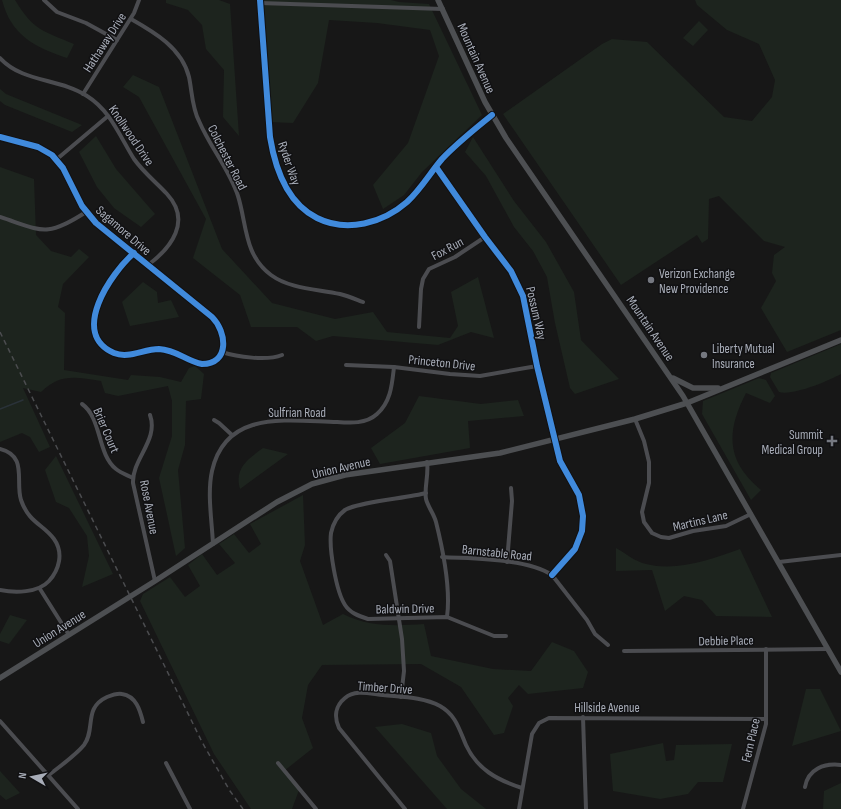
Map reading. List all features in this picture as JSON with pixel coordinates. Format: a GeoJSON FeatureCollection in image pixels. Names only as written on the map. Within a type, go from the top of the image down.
{"type":"FeatureCollection","features":[{"type":"Feature","properties":{"kind":"main road","name":"Mountain Avenue"},"geometry":{"type":"LineString","coordinates":[[438,0],[485,102],[506,138],[687,403],[841,672]]}},
{"type":"Feature","properties":{"kind":"main road","name":"Union Avenue"},"geometry":{"type":"LineString","coordinates":[[0,678],[155,581],[276,502],[312,484],[345,475],[427,462],[500,453],[635,419],[687,403],[841,340]]}},
{"type":"Feature","properties":{"kind":"main road"},"geometry":{"type":"LineString","coordinates":[[670,376],[680,383],[692,388],[722,388]]}},
{"type":"Feature","properties":{"kind":"street"},"geometry":{"type":"LineString","coordinates":[[44,0],[57,12],[91,25],[117,40]]}},
{"type":"Feature","properties":{"kind":"street","name":"Hathaway Drive"},"geometry":{"type":"LineString","coordinates":[[83,94],[131,19],[139,0]]}},
{"type":"Feature","properties":{"kind":"street"},"geometry":{"type":"LineString","coordinates":[[260,2],[443,10]]}},
{"type":"Feature","properties":{"kind":"street","name":"Ryder Way"},"geometry":{"type":"LineString","coordinates":[[260,2],[271,145],[285,186],[301,208],[317,218],[336,225],[353,226],[378,220],[393,212],[408,201],[453,149],[492,114]]}},
{"type":"Feature","properties":{"kind":"street","name":"Colchester Road"},"geometry":{"type":"LineString","coordinates":[[131,19],[158,35],[177,54],[184,64],[189,75],[198,120],[231,179],[242,213],[248,243],[261,266],[276,279],[288,284],[342,294],[363,302]]}},
{"type":"Feature","properties":{"kind":"street","name":"Knollwood Drive"},"geometry":{"type":"LineString","coordinates":[[0,58],[20,73],[68,87],[94,101],[108,116],[140,167],[167,194],[176,210],[178,223],[175,236],[164,252],[148,265]]}},
{"type":"Feature","properties":{"kind":"street"},"geometry":{"type":"LineString","coordinates":[[57,159],[108,116]]}},
{"type":"Feature","properties":{"kind":"street","name":"Sagamore Drive"},"geometry":{"type":"LineString","coordinates":[[0,137],[38,147],[57,159],[86,212],[96,223],[215,320],[223,337],[222,352]]}},
{"type":"Feature","properties":{"kind":"street","name":"Possum Way"},"geometry":{"type":"LineString","coordinates":[[436,167],[485,237],[511,270],[518,282],[523,296],[537,366],[560,461],[579,495],[583,516],[582,532],[575,548],[552,574]]}},
{"type":"Feature","properties":{"kind":"street"},"geometry":{"type":"LineString","coordinates":[[0,218],[39,230],[48,231],[60,228],[86,212]]}},
{"type":"Feature","properties":{"kind":"street","name":"Fox Run"},"geometry":{"type":"LineString","coordinates":[[419,327],[421,289],[423,279],[429,269],[455,257],[485,237]]}},
{"type":"Feature","properties":{"kind":"street"},"geometry":{"type":"LineString","coordinates":[[134,253],[113,275],[98,305],[94,326],[96,335],[101,344],[109,350],[121,355],[131,355],[151,350],[169,350],[202,364],[214,361],[222,352],[239,357],[276,358],[282,355]]}},
{"type":"Feature","properties":{"kind":"street","name":"Princeton Drive"},"geometry":{"type":"LineString","coordinates":[[346,365],[394,367],[480,376],[537,366]]}},
{"type":"Feature","properties":{"kind":"street","name":"Sulfrian Road"},"geometry":{"type":"LineString","coordinates":[[213,544],[212,473],[218,454],[232,435],[247,426],[267,421],[351,423],[371,418],[377,414],[388,401],[394,367]]}},
{"type":"Feature","properties":{"kind":"street","name":"Brier Court"},"geometry":{"type":"LineString","coordinates":[[82,404],[90,414],[108,461],[117,470],[133,478]]}},
{"type":"Feature","properties":{"kind":"street","name":"Rose Avenue"},"geometry":{"type":"LineString","coordinates":[[150,415],[152,430],[133,478],[155,581]]}},
{"type":"Feature","properties":{"kind":"street","name":"Martins Lane"},"geometry":{"type":"LineString","coordinates":[[635,419],[644,441],[649,462],[648,483],[642,512],[644,522],[652,533],[661,537],[669,538],[693,531],[726,526],[751,514]]}},
{"type":"Feature","properties":{"kind":"street"},"geometry":{"type":"LineString","coordinates":[[214,420],[219,422],[232,435]]}},
{"type":"Feature","properties":{"kind":"street"},"geometry":{"type":"LineString","coordinates":[[0,449],[9,452],[15,459],[19,467],[20,494],[25,508],[36,524],[54,539],[59,552],[58,568],[54,576],[40,589],[18,592],[0,590]]}},
{"type":"Feature","properties":{"kind":"street"},"geometry":{"type":"LineString","coordinates":[[427,462],[428,480],[426,493],[436,521],[448,592],[447,617]]}},
{"type":"Feature","properties":{"kind":"street"},"geometry":{"type":"LineString","coordinates":[[507,562],[512,501],[511,488]]}},
{"type":"Feature","properties":{"kind":"street","name":"Baldwin Drive"},"geometry":{"type":"LineString","coordinates":[[426,493],[351,507],[339,516],[332,528],[331,542],[337,586],[345,606],[361,617],[375,619],[447,617],[494,636],[506,636]]}},
{"type":"Feature","properties":{"kind":"street"},"geometry":{"type":"LineString","coordinates":[[386,555],[390,561],[394,581],[398,619],[402,639],[404,671],[401,697]]}},
{"type":"Feature","properties":{"kind":"street"},"geometry":{"type":"LineString","coordinates":[[779,562],[841,555]]}},
{"type":"Feature","properties":{"kind":"street","name":"Barnstable Road"},"geometry":{"type":"LineString","coordinates":[[442,557],[537,566],[552,574],[588,620],[595,634],[608,645]]}},
{"type":"Feature","properties":{"kind":"street"},"geometry":{"type":"LineString","coordinates":[[40,589],[69,635]]}},
{"type":"Feature","properties":{"kind":"street","name":"Debbie Place"},"geometry":{"type":"LineString","coordinates":[[624,651],[828,648]]}},
{"type":"Feature","properties":{"kind":"street","name":"Fern Place"},"geometry":{"type":"LineString","coordinates":[[743,809],[766,719],[766,649]]}},
{"type":"Feature","properties":{"kind":"street","name":"Timber Drive"},"geometry":{"type":"LineString","coordinates":[[403,807],[339,728],[336,716],[340,703],[351,694],[361,693],[429,701],[446,710],[459,725],[469,751],[478,763],[495,778],[522,788]]}},
{"type":"Feature","properties":{"kind":"street"},"geometry":{"type":"LineString","coordinates":[[49,775],[85,743],[91,714],[98,703],[105,697],[122,694],[131,697],[137,704],[143,722]]}},
{"type":"Feature","properties":{"kind":"street","name":"Hillside Avenue"},"geometry":{"type":"LineString","coordinates":[[519,809],[531,739],[536,727],[544,720],[551,717],[766,719]]}},
{"type":"Feature","properties":{"kind":"street"},"geometry":{"type":"LineString","coordinates":[[583,718],[586,809]]}},
{"type":"Feature","properties":{"kind":"street"},"geometry":{"type":"LineString","coordinates":[[0,721],[78,809]]}},
{"type":"Feature","properties":{"kind":"street"},"geometry":{"type":"LineString","coordinates":[[166,763],[190,809]]}},
{"type":"Feature","properties":{"kind":"street"},"geometry":{"type":"LineString","coordinates":[[278,763],[316,809]]}},
{"type":"Feature","properties":{"kind":"street"},"geometry":{"type":"LineString","coordinates":[[805,787],[809,775],[816,769],[828,764],[841,766]]}},
{"type":"Feature","properties":{"kind":"street"},"geometry":{"type":"LineString","coordinates":[[397,809],[403,807]]}},
{"type":"Feature","properties":{"kind":"shaded area"},"geometry":{"type":"Polygon","coordinates":[[[2,0],[15,0],[33,24],[54,36],[74,44],[67,58],[34,44],[18,31],[11,22],[2,0]]]}},
{"type":"Feature","properties":{"kind":"shaded area"},"geometry":{"type":"Polygon","coordinates":[[[166,0],[219,0],[230,4],[239,136],[223,117],[224,70],[206,49],[202,25],[188,10],[166,3],[166,0]]]}},
{"type":"Feature","properties":{"kind":"shaded area"},"geometry":{"type":"Polygon","coordinates":[[[263,0],[391,0],[429,4],[482,115],[422,172],[404,195],[383,209],[373,185],[408,143],[439,56],[430,30],[377,23],[329,20],[318,83],[293,123],[269,122],[263,0]]]}},
{"type":"Feature","properties":{"kind":"shaded area"},"geometry":{"type":"Polygon","coordinates":[[[695,0],[841,0],[841,330],[787,352],[761,308],[776,281],[772,273],[774,255],[785,247],[764,241],[719,196],[709,199],[708,239],[702,243],[697,235],[621,285],[503,114],[602,44],[612,39],[647,42],[724,117],[752,121],[772,97],[775,80],[759,44],[727,30],[697,5],[695,0]]]}},
{"type":"Feature","properties":{"kind":"shaded area"},"geometry":{"type":"Polygon","coordinates":[[[699,21],[708,30],[693,46],[683,38],[699,21]]]}},
{"type":"Feature","properties":{"kind":"shaded area"},"geometry":{"type":"Polygon","coordinates":[[[133,75],[159,87],[222,249],[272,303],[335,319],[373,312],[387,332],[450,338],[458,326],[451,292],[478,277],[494,338],[471,332],[438,345],[333,336],[316,341],[297,327],[251,327],[240,295],[193,258],[206,219],[139,97],[123,87],[133,75]]]}},
{"type":"Feature","properties":{"kind":"shaded area"},"geometry":{"type":"Polygon","coordinates":[[[0,89],[6,94],[82,125],[72,132],[5,105],[0,101],[0,89]]]}},
{"type":"Feature","properties":{"kind":"shaded area"},"geometry":{"type":"Polygon","coordinates":[[[96,136],[116,169],[155,214],[141,227],[114,208],[97,187],[79,152],[96,136]]]}},
{"type":"Feature","properties":{"kind":"shaded area"},"geometry":{"type":"Polygon","coordinates":[[[473,137],[514,201],[546,242],[574,292],[581,340],[619,379],[575,394],[570,388],[555,323],[547,277],[533,251],[514,227],[486,176],[465,152],[473,137]]]}},
{"type":"Feature","properties":{"kind":"shaded area"},"geometry":{"type":"Polygon","coordinates":[[[0,167],[34,179],[36,235],[51,251],[71,257],[79,249],[89,257],[63,284],[58,307],[65,313],[64,370],[128,380],[131,375],[160,377],[181,382],[189,368],[195,366],[204,374],[201,399],[186,401],[185,445],[178,470],[185,548],[176,556],[159,478],[172,436],[172,401],[168,386],[118,396],[105,393],[101,381],[84,378],[69,378],[55,382],[41,392],[23,388],[50,447],[39,452],[30,437],[22,433],[0,442],[0,167]]]}},
{"type":"Feature","properties":{"kind":"shaded area"},"geometry":{"type":"Polygon","coordinates":[[[143,282],[157,292],[158,303],[171,300],[179,317],[130,326],[122,302],[143,282]]]}},
{"type":"Feature","properties":{"kind":"shaded area"},"geometry":{"type":"Polygon","coordinates":[[[841,344],[841,374],[801,390],[785,393],[779,392],[770,377],[771,373],[841,344]]]}},
{"type":"Feature","properties":{"kind":"shaded area"},"geometry":{"type":"Polygon","coordinates":[[[759,378],[766,380],[775,396],[770,403],[746,393],[739,407],[733,433],[733,445],[741,468],[749,479],[761,490],[751,500],[702,414],[703,401],[759,378]]]}},
{"type":"Feature","properties":{"kind":"shaded area"},"geometry":{"type":"Polygon","coordinates":[[[419,396],[481,404],[518,400],[524,416],[468,421],[470,448],[380,464],[371,448],[405,423],[419,396]]]}},
{"type":"Feature","properties":{"kind":"shaded area"},"geometry":{"type":"Polygon","coordinates":[[[263,448],[288,454],[240,489],[239,475],[241,470],[252,456],[263,448]]]}},
{"type":"Feature","properties":{"kind":"shaded area"},"geometry":{"type":"Polygon","coordinates":[[[56,456],[113,574],[82,587],[89,556],[87,536],[69,508],[56,502],[45,470],[56,456]]]}},
{"type":"Feature","properties":{"kind":"shaded area"},"geometry":{"type":"Polygon","coordinates":[[[303,495],[305,545],[300,561],[323,625],[343,614],[363,621],[382,625],[424,624],[431,656],[493,669],[531,671],[552,642],[574,651],[588,672],[583,688],[528,694],[519,685],[508,698],[513,706],[504,733],[494,735],[461,687],[421,664],[322,665],[308,685],[302,718],[313,748],[284,771],[299,790],[292,809],[251,809],[214,754],[140,601],[143,594],[170,577],[185,597],[200,586],[188,565],[202,554],[217,575],[235,563],[219,544],[234,534],[249,553],[261,544],[250,524],[303,495]]]}},
{"type":"Feature","properties":{"kind":"shaded area"},"geometry":{"type":"Polygon","coordinates":[[[616,548],[642,563],[658,566],[694,563],[718,557],[740,549],[772,617],[716,616],[702,600],[684,596],[665,611],[652,570],[616,571],[616,548]]]}},
{"type":"Feature","properties":{"kind":"shaded area"},"geometry":{"type":"Polygon","coordinates":[[[10,615],[27,620],[9,644],[0,641],[0,634],[10,615]]]}},
{"type":"Feature","properties":{"kind":"shaded area"},"geometry":{"type":"Polygon","coordinates":[[[806,689],[820,689],[841,731],[792,746],[806,689]]]}},
{"type":"Feature","properties":{"kind":"shaded area"},"geometry":{"type":"Polygon","coordinates":[[[402,724],[431,733],[437,756],[461,789],[486,809],[447,809],[375,727],[402,724]]]}},
{"type":"Feature","properties":{"kind":"shaded area"},"geometry":{"type":"Polygon","coordinates":[[[663,743],[666,761],[674,760],[676,745],[732,744],[723,782],[698,782],[688,794],[660,799],[613,791],[610,754],[663,743]]]}},
{"type":"Feature","properties":{"kind":"shaded area"},"geometry":{"type":"Polygon","coordinates":[[[0,771],[20,793],[6,800],[0,795],[0,771]]]}},
{"type":"Feature","properties":{"kind":"shaded area"},"geometry":{"type":"Polygon","coordinates":[[[841,783],[841,809],[823,809],[824,791],[841,783]]]}},
{"type":"Feature","properties":{"kind":"waterway"},"geometry":{"type":"LineString","coordinates":[[0,409],[23,400]]}},
{"type":"Feature","properties":{"kind":"railway"},"geometry":{"type":"LineString","coordinates":[[0,332],[202,742],[230,791],[243,809]]}},
{"type":"Feature","properties":{"kind":"cycle path"},"geometry":{"type":"LineString","coordinates":[[260,0],[270,137],[275,161],[284,184],[290,194],[298,203],[317,218],[340,225],[352,225],[364,224],[387,215],[407,202],[442,159],[466,136],[492,115]]}},
{"type":"Feature","properties":{"kind":"cycle path"},"geometry":{"type":"LineString","coordinates":[[0,137],[38,147],[52,155],[63,168],[82,206],[96,223],[212,317],[217,323],[223,338],[223,346],[217,359],[211,363],[196,363],[171,351],[159,349],[120,355],[114,353],[101,344],[95,332],[94,318],[98,303],[115,274],[125,262],[134,253]]}},
{"type":"Feature","properties":{"kind":"cycle path"},"geometry":{"type":"LineString","coordinates":[[436,167],[485,237],[511,271],[523,296],[537,366],[560,461],[579,495],[583,516],[582,531],[575,549],[552,575]]}},
{"type":"Feature","properties":{"kind":"place","name":"Verizon Exchange New Providence"},"geometry":{"type":"Point","coordinates":[651,280]}},
{"type":"Feature","properties":{"kind":"place","name":"Liberty Mutual Insurance"},"geometry":{"type":"Point","coordinates":[704,355]}},
{"type":"Feature","properties":{"kind":"place","name":"Summit Medical Group"},"geometry":{"type":"Point","coordinates":[832,441]}}]}
